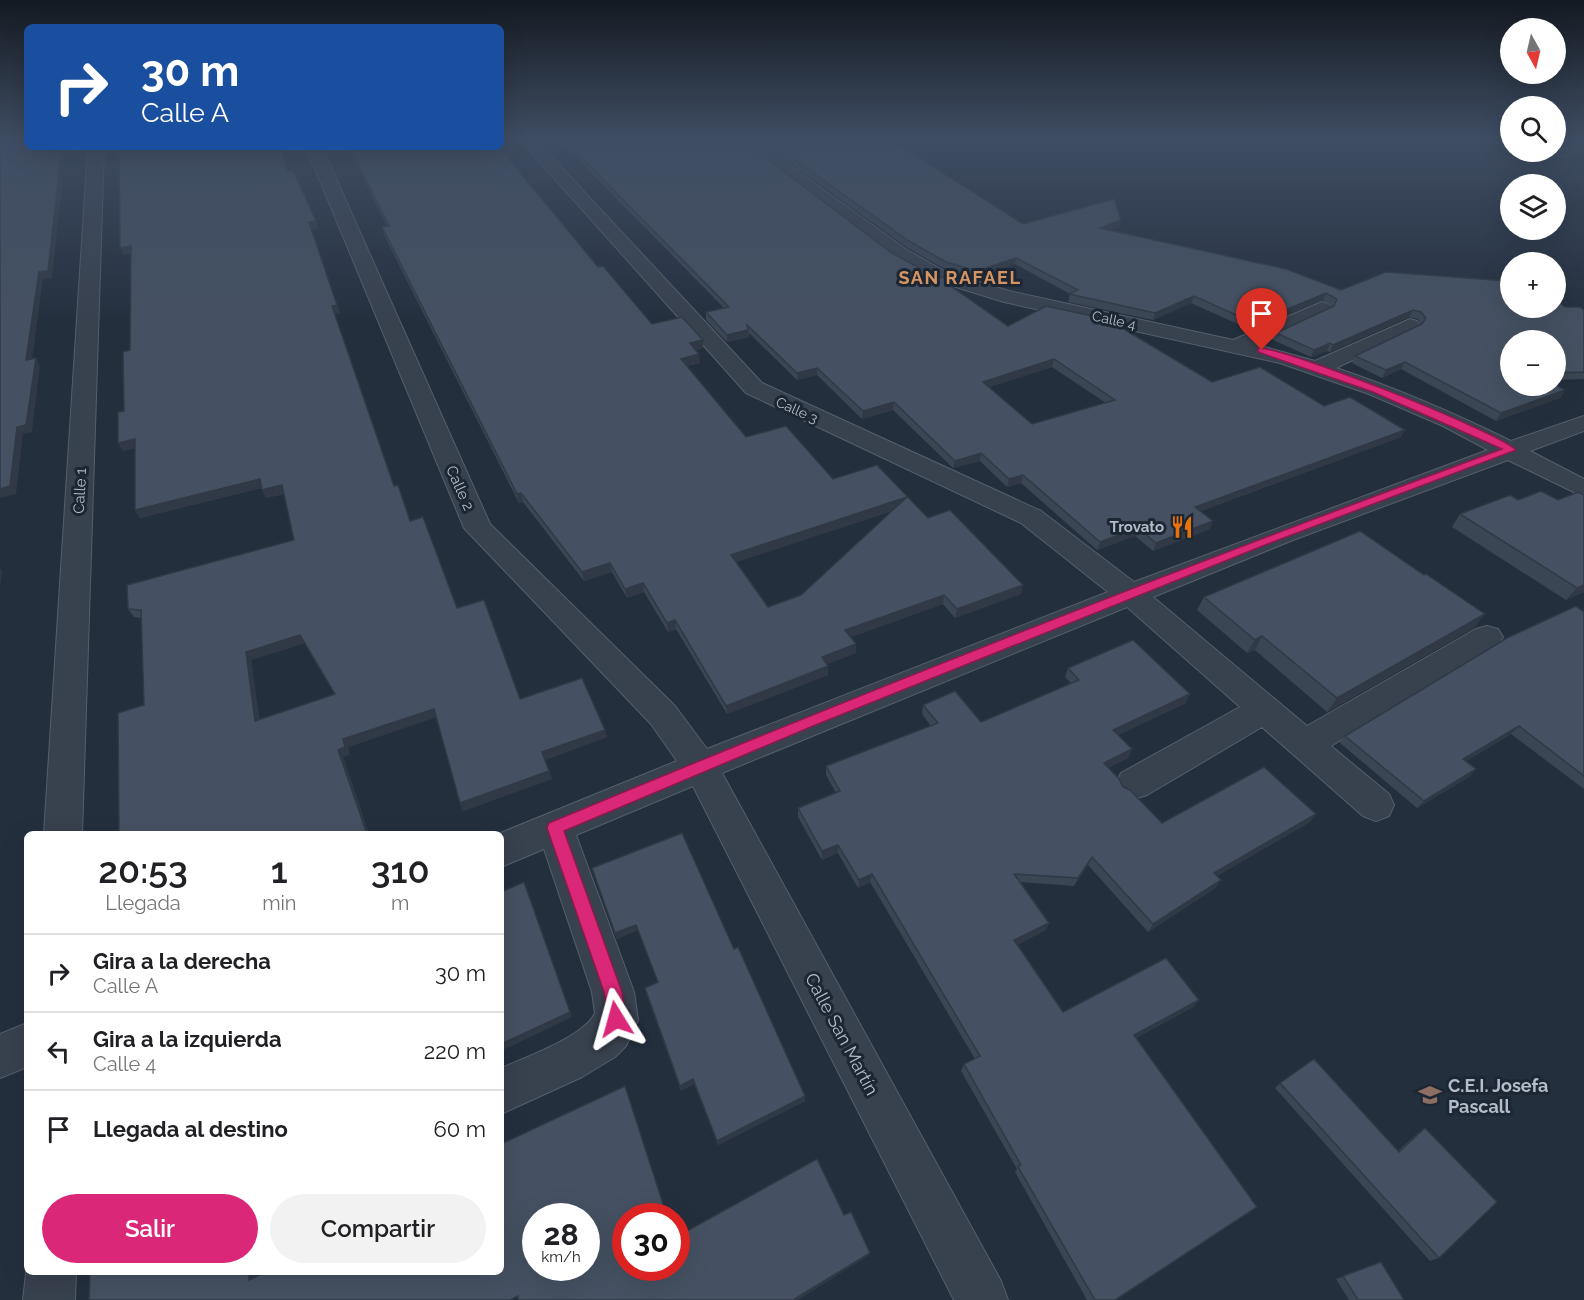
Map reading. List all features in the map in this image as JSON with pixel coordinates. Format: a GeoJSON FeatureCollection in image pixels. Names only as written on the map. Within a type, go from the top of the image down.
{"type":"FeatureCollection","features":[{"type":"Feature","properties":{"kind":"street","name":"Calle 1"},"geometry":{"type":"LineString","coordinates":[[63,831],[93,201]]}},
{"type":"Feature","properties":{"kind":"street","name":"Calle 2"},"geometry":{"type":"LineString","coordinates":[[337,201],[478,528],[663,715],[701,767]]}},
{"type":"Feature","properties":{"kind":"street","name":"Calle 3"},"geometry":{"type":"LineString","coordinates":[[583,201],[754,388],[1018,509],[1130,594],[1376,805]]}},
{"type":"Feature","properties":{"kind":"street","name":"Calle 4"},"geometry":{"type":"LineString","coordinates":[[827,201],[900,254],[937,275],[1042,304],[1239,345],[1317,368],[1452,421],[1584,489]]}},
{"type":"Feature","properties":{"kind":"street"},"geometry":{"type":"LineString","coordinates":[[1239,345],[1322,308]]}},
{"type":"Feature","properties":{"kind":"street"},"geometry":{"type":"LineString","coordinates":[[1317,368],[1410,325]]}},
{"type":"Feature","properties":{"kind":"street"},"geometry":{"type":"LineString","coordinates":[[504,849],[819,717],[1130,594],[1283,534],[1584,423]]}},
{"type":"Feature","properties":{"kind":"street"},"geometry":{"type":"LineString","coordinates":[[1305,744],[1487,637]]}},
{"type":"Feature","properties":{"kind":"street"},"geometry":{"type":"LineString","coordinates":[[1134,784],[1265,709]]}},
{"type":"Feature","properties":{"kind":"street","name":"Calle San Martín"},"geometry":{"type":"LineString","coordinates":[[701,767],[982,1300]]}},
{"type":"Feature","properties":{"kind":"street"},"geometry":{"type":"LineString","coordinates":[[504,1090],[581,1053],[605,1037],[616,1019],[613,992],[555,828]]}},
{"type":"Feature","properties":{"kind":"street"},"geometry":{"type":"LineString","coordinates":[[0,1056],[24,1046]]}},
{"type":"Feature","properties":{"kind":"street"},"geometry":{"type":"LineString","coordinates":[[49,1300],[50,1275]]}},
{"type":"Feature","properties":{"kind":"building"},"geometry":{"type":"Polygon","coordinates":[[[0,201],[56,201],[48,271],[39,272],[26,360],[36,358],[26,425],[17,427],[10,486],[0,489],[0,201]]]}},
{"type":"Feature","properties":{"kind":"building"},"geometry":{"type":"Polygon","coordinates":[[[120,201],[307,201],[316,221],[309,222],[337,305],[332,306],[394,486],[398,485],[410,521],[423,517],[457,608],[484,600],[520,699],[582,678],[605,730],[542,752],[549,771],[460,803],[434,709],[343,739],[345,747],[338,750],[366,831],[119,831],[118,713],[144,705],[141,610],[128,609],[127,585],[294,540],[282,485],[262,490],[260,479],[135,510],[135,439],[118,443],[118,412],[124,411],[123,352],[130,350],[131,246],[120,248],[120,201]],[[300,635],[246,652],[255,721],[335,694],[300,635]]]}},
{"type":"Feature","properties":{"kind":"building"},"geometry":{"type":"Polygon","coordinates":[[[376,201],[543,201],[598,267],[603,266],[652,324],[682,317],[703,340],[690,343],[699,354],[681,359],[746,437],[786,426],[833,479],[877,465],[928,518],[950,510],[1023,585],[957,609],[944,595],[845,630],[856,644],[822,657],[828,666],[726,706],[675,620],[667,623],[643,583],[625,589],[610,563],[582,572],[521,493],[517,494],[382,227],[389,226],[376,201]],[[907,497],[731,555],[768,607],[801,595],[907,497]]]}},
{"type":"Feature","properties":{"kind":"building"},"geometry":{"type":"Polygon","coordinates":[[[624,201],[823,201],[892,253],[930,274],[951,280],[945,282],[1008,326],[1046,306],[1130,324],[1122,328],[1212,382],[1260,367],[1324,406],[1350,397],[1405,430],[1195,507],[1213,521],[1156,543],[1138,528],[1100,542],[1023,475],[1009,479],[981,453],[955,461],[894,402],[863,411],[817,368],[797,373],[747,325],[748,330],[727,335],[706,312],[729,307],[624,201]],[[1054,359],[983,382],[1032,424],[1115,400],[1054,359]]]}},
{"type":"Feature","properties":{"kind":"building"},"geometry":{"type":"Polygon","coordinates":[[[852,201],[987,201],[1023,224],[1115,201],[1121,220],[1100,228],[1286,269],[1341,290],[1386,272],[1500,280],[1500,318],[1566,318],[1566,307],[1580,307],[1584,310],[1584,372],[1566,373],[1566,330],[1500,330],[1500,396],[1548,396],[1501,413],[1405,362],[1386,370],[1355,356],[1422,324],[1426,318],[1421,312],[1413,310],[1333,345],[1330,343],[1314,350],[1276,333],[1334,306],[1337,299],[1326,293],[1254,323],[1194,296],[1155,313],[1069,294],[1078,290],[1016,258],[977,271],[946,262],[909,241],[852,201]]]}},
{"type":"Feature","properties":{"kind":"building"},"geometry":{"type":"Polygon","coordinates":[[[1541,491],[1558,500],[1578,492],[1584,495],[1584,585],[1577,588],[1460,514],[1510,495],[1518,500],[1541,491]]]}},
{"type":"Feature","properties":{"kind":"building"},"geometry":{"type":"Polygon","coordinates":[[[1360,531],[1485,614],[1337,698],[1262,636],[1255,640],[1204,597],[1360,531]]]}},
{"type":"Feature","properties":{"kind":"building"},"geometry":{"type":"Polygon","coordinates":[[[1576,606],[1584,612],[1584,776],[1519,726],[1463,759],[1476,769],[1424,801],[1345,736],[1507,638],[1576,606]]]}},
{"type":"Feature","properties":{"kind":"building"},"geometry":{"type":"Polygon","coordinates":[[[1133,640],[1190,694],[1113,730],[1132,749],[1104,763],[1119,779],[1123,787],[1130,790],[1162,823],[1264,767],[1316,814],[1214,873],[1221,880],[1153,924],[1092,857],[1078,878],[1014,874],[1049,923],[1014,940],[1063,1012],[1166,958],[1199,1000],[1134,1035],[1257,1207],[1115,1300],[1095,1300],[1018,1167],[1021,1165],[964,1064],[980,1056],[872,874],[859,880],[838,845],[822,851],[798,808],[840,791],[826,766],[938,723],[923,705],[955,691],[981,722],[1079,680],[1068,668],[1133,640]]]}},
{"type":"Feature","properties":{"kind":"building"},"geometry":{"type":"Polygon","coordinates":[[[682,833],[734,949],[738,947],[805,1096],[717,1141],[693,1079],[680,1086],[645,988],[658,982],[636,925],[615,933],[592,868],[682,833]]]}},
{"type":"Feature","properties":{"kind":"building"},"geometry":{"type":"Polygon","coordinates":[[[524,882],[570,1012],[504,1043],[504,891],[524,882]]]}},
{"type":"Feature","properties":{"kind":"building"},"geometry":{"type":"Polygon","coordinates":[[[1314,1059],[1399,1152],[1425,1128],[1497,1202],[1439,1258],[1280,1083],[1314,1059]]]}},
{"type":"Feature","properties":{"kind":"building"},"geometry":{"type":"Polygon","coordinates":[[[625,1086],[663,1203],[612,1203],[612,1281],[690,1281],[690,1229],[817,1159],[844,1215],[851,1212],[870,1253],[793,1300],[518,1300],[518,1296],[510,1300],[89,1300],[90,1275],[249,1275],[249,1280],[260,1275],[504,1275],[504,1143],[625,1086]]]}},
{"type":"Feature","properties":{"kind":"building"},"geometry":{"type":"Polygon","coordinates":[[[1381,1262],[1404,1300],[1358,1300],[1343,1276],[1381,1262]]]}},
{"type":"Feature","properties":{"kind":"place","name":"Trovato"},"geometry":{"type":"Point","coordinates":[1182,527]}},
{"type":"Feature","properties":{"kind":"place","name":"C.E.I. Josefa Pascall"},"geometry":{"type":"Point","coordinates":[1430,1095]}},
{"type":"Feature","properties":{"kind":"district","name":"SAN RAFAEL"},"geometry":{"type":"Point","coordinates":[960,277]}},
{"type":"Feature","properties":{"kind":"route"},"geometry":{"type":"LineString","coordinates":[[616,1019],[613,992],[555,828],[808,722],[1261,542],[1511,450],[1463,426],[1377,389],[1262,350]]}}]}
